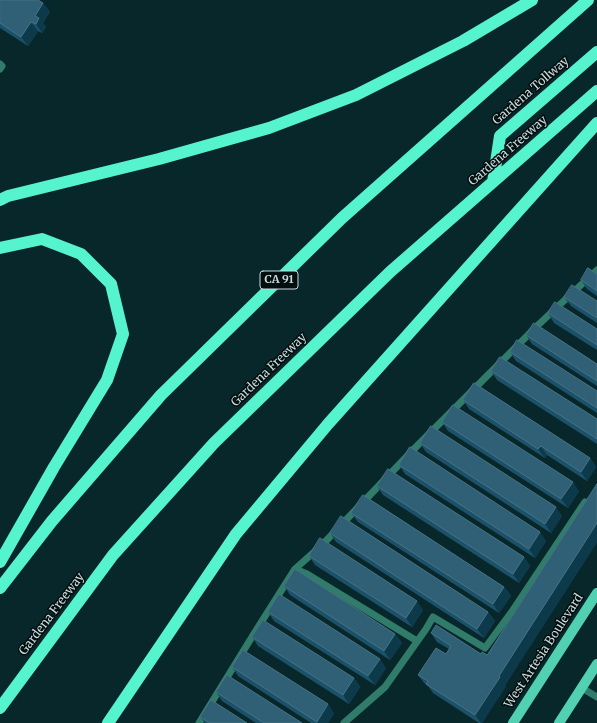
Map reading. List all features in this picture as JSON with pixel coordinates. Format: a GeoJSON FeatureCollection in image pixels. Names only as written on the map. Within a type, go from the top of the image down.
{"type":"FeatureCollection","features":[{"type":"Feature","properties":{"kind":"highway"},"geometry":{"type":"LineString","coordinates":[[0,200],[8,196],[159,159],[269,128],[356,95],[463,41],[532,0]]}},
{"type":"Feature","properties":{"kind":"highway","name":"CA 91"},"geometry":{"type":"LineString","coordinates":[[0,588],[52,521],[161,395],[342,218],[588,0]]}},
{"type":"Feature","properties":{"kind":"highway","name":"Gardena Tollway"},"geometry":{"type":"LineString","coordinates":[[493,182],[500,136],[597,52]]}},
{"type":"Feature","properties":{"kind":"highway","name":"Gardena Freeway"},"geometry":{"type":"LineString","coordinates":[[0,708],[113,555],[214,443],[390,272],[597,91]]}},
{"type":"Feature","properties":{"kind":"highway"},"geometry":{"type":"LineString","coordinates":[[108,723],[236,534],[328,424],[597,123]]}},
{"type":"Feature","properties":{"kind":"highway"},"geometry":{"type":"LineString","coordinates":[[0,248],[42,239],[81,254],[111,284],[123,334],[107,380],[54,467],[0,562]]}},
{"type":"Feature","properties":{"kind":"main road","name":"West Artesia Boulevard"},"geometry":{"type":"LineString","coordinates":[[513,723],[597,593]]}},
{"type":"Feature","properties":{"kind":"main road"},"geometry":{"type":"LineString","coordinates":[[559,723],[597,664]]}},
{"type":"Feature","properties":{"kind":"lane"},"geometry":{"type":"LineString","coordinates":[[0,64],[2,66],[0,69]]}},
{"type":"Feature","properties":{"kind":"lane"},"geometry":{"type":"LineString","coordinates":[[198,723],[295,569],[323,544],[413,450],[531,332],[597,270]]}},
{"type":"Feature","properties":{"kind":"lane"},"geometry":{"type":"LineString","coordinates":[[344,723],[385,687],[433,617],[485,648],[514,610],[588,498]]}},
{"type":"Feature","properties":{"kind":"lane"},"geometry":{"type":"LineString","coordinates":[[295,569],[307,574],[417,641]]}},
{"type":"Feature","properties":{"kind":"lane"},"geometry":{"type":"LineString","coordinates":[[582,688],[597,697]]}},
{"type":"Feature","properties":{"kind":"building"},"geometry":{"type":"Polygon","coordinates":[[[0,0],[38,0],[43,3],[35,16],[39,18],[36,24],[31,22],[21,37],[0,23],[0,0]]]}},
{"type":"Feature","properties":{"kind":"building"},"geometry":{"type":"Polygon","coordinates":[[[588,268],[597,274],[597,291],[581,280],[588,268]]]}},
{"type":"Feature","properties":{"kind":"building"},"geometry":{"type":"Polygon","coordinates":[[[572,285],[597,301],[597,318],[564,297],[572,285]]]}},
{"type":"Feature","properties":{"kind":"building"},"geometry":{"type":"Polygon","coordinates":[[[555,302],[597,329],[597,345],[548,313],[555,302]]]}},
{"type":"Feature","properties":{"kind":"building"},"geometry":{"type":"Polygon","coordinates":[[[534,323],[597,364],[597,381],[526,335],[534,323]]]}},
{"type":"Feature","properties":{"kind":"building"},"geometry":{"type":"Polygon","coordinates":[[[517,340],[597,391],[597,408],[510,352],[517,340]]]}},
{"type":"Feature","properties":{"kind":"building"},"geometry":{"type":"Polygon","coordinates":[[[500,357],[597,419],[597,439],[491,371],[500,357]]]}},
{"type":"Feature","properties":{"kind":"building"},"geometry":{"type":"Polygon","coordinates":[[[474,383],[590,458],[581,472],[541,446],[538,449],[463,400],[474,383]]]}},
{"type":"Feature","properties":{"kind":"building"},"geometry":{"type":"Polygon","coordinates":[[[453,405],[573,482],[561,499],[442,422],[453,405]]]}},
{"type":"Feature","properties":{"kind":"building"},"geometry":{"type":"Polygon","coordinates":[[[431,426],[556,507],[545,524],[420,443],[431,426]]]}},
{"type":"Feature","properties":{"kind":"building"},"geometry":{"type":"Polygon","coordinates":[[[410,447],[540,532],[529,549],[399,465],[410,447]]]}},
{"type":"Feature","properties":{"kind":"building"},"geometry":{"type":"Polygon","coordinates":[[[388,469],[524,557],[513,574],[377,486],[388,469]]]}},
{"type":"Feature","properties":{"kind":"building"},"geometry":{"type":"Polygon","coordinates":[[[597,484],[597,523],[475,715],[426,684],[428,681],[418,675],[436,648],[446,654],[451,646],[431,633],[436,625],[481,654],[482,652],[487,655],[597,484]]]}},
{"type":"Feature","properties":{"kind":"building"},"geometry":{"type":"Polygon","coordinates":[[[363,495],[504,587],[493,604],[351,513],[363,495]]]}},
{"type":"Feature","properties":{"kind":"building"},"geometry":{"type":"Polygon","coordinates":[[[341,516],[488,612],[477,629],[330,533],[341,516]]]}},
{"type":"Feature","properties":{"kind":"building"},"geometry":{"type":"Polygon","coordinates":[[[320,538],[417,601],[406,618],[309,556],[320,538]]]}},
{"type":"Feature","properties":{"kind":"building"},"geometry":{"type":"Polygon","coordinates":[[[295,569],[395,634],[384,651],[284,586],[295,569]]]}},
{"type":"Feature","properties":{"kind":"building"},"geometry":{"type":"Polygon","coordinates":[[[279,594],[380,659],[368,676],[268,612],[279,594]]]}},
{"type":"Feature","properties":{"kind":"building"},"geometry":{"type":"Polygon","coordinates":[[[263,620],[354,678],[343,695],[252,637],[263,620]]]}},
{"type":"Feature","properties":{"kind":"building"},"geometry":{"type":"Polygon","coordinates":[[[243,650],[328,704],[317,722],[232,667],[243,650]]]}},
{"type":"Feature","properties":{"kind":"building"},"geometry":{"type":"Polygon","coordinates":[[[227,675],[302,723],[264,723],[216,692],[227,675]]]}},
{"type":"Feature","properties":{"kind":"building"},"geometry":{"type":"Polygon","coordinates":[[[211,700],[247,723],[210,723],[200,717],[211,700]]]}}]}
